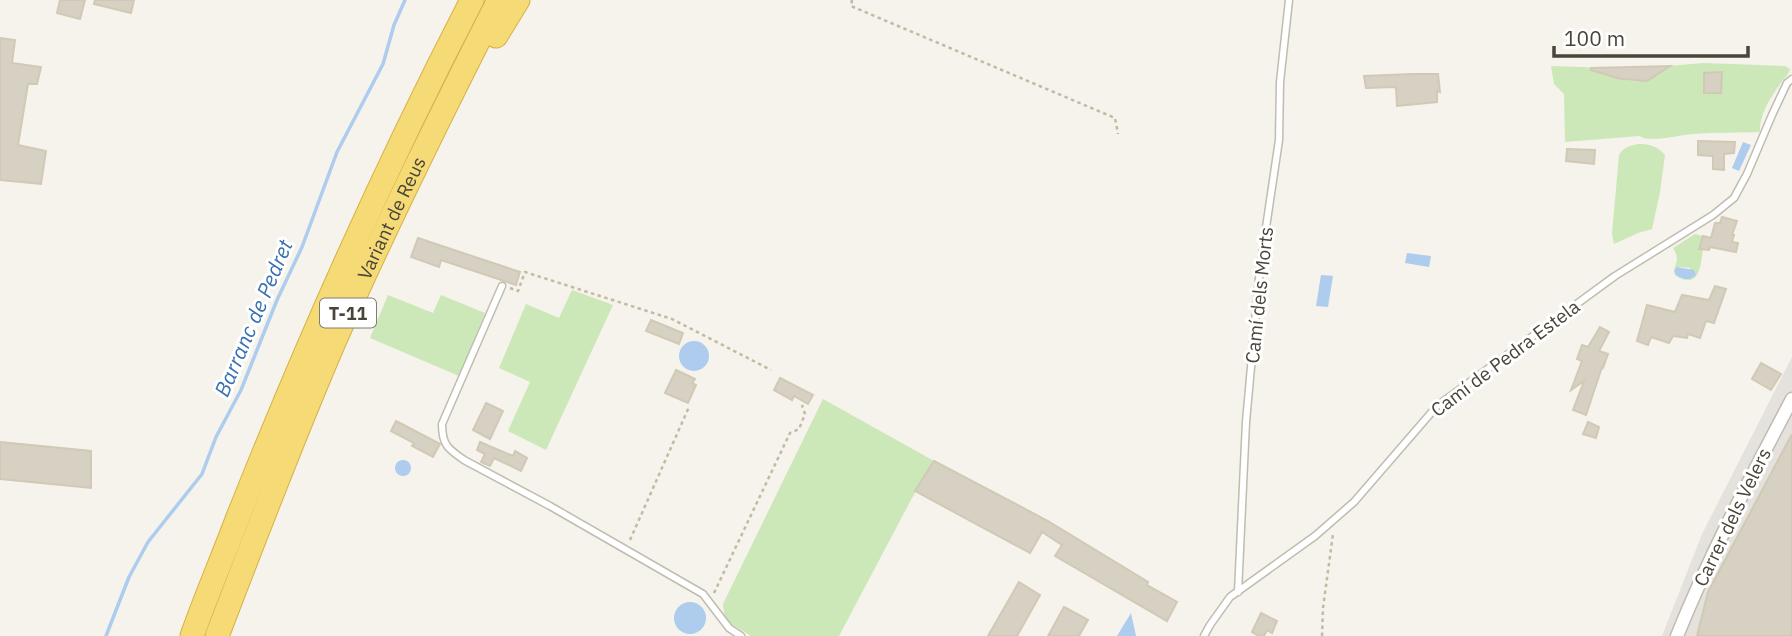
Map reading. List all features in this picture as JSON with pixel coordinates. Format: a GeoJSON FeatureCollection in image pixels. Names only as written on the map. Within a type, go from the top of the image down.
{"type":"FeatureCollection","features":[{"type":"Feature","properties":{"kind":"highway"},"geometry":{"type":"LineString","coordinates":[[255,475],[317,303],[455,0]]}},
{"type":"Feature","properties":{"kind":"highway","name":"Variant de Reus"},"geometry":{"type":"LineString","coordinates":[[192,636],[324,307],[472,0]]}},
{"type":"Feature","properties":{"kind":"highway","name":"Variant de Reus"},"geometry":{"type":"LineString","coordinates":[[217,636],[335,339],[432,132],[499,0]]}},
{"type":"Feature","properties":{"kind":"highway"},"geometry":{"type":"LineString","coordinates":[[335,339],[482,61],[518,0]]}},
{"type":"Feature","properties":{"kind":"street","name":"Carrer dels Velers"},"geometry":{"type":"LineString","coordinates":[[1677,636],[1697,587],[1792,400]]}},
{"type":"Feature","properties":{"kind":"lane","name":"Camí dels Morts"},"geometry":{"type":"LineString","coordinates":[[1238,592],[1246,422],[1260,268],[1279,140],[1280,82],[1289,0]]}},
{"type":"Feature","properties":{"kind":"lane","name":"Camí de Pedra Estela"},"geometry":{"type":"LineString","coordinates":[[1204,636],[1230,597],[1315,536],[1354,502],[1437,406],[1615,276],[1713,215],[1734,198],[1787,83],[1792,79]]}},
{"type":"Feature","properties":{"kind":"lane"},"geometry":{"type":"LineString","coordinates":[[502,286],[442,424],[442,438],[452,452],[464,460],[703,594],[729,628],[741,636]]}},
{"type":"Feature","properties":{"kind":"path"},"geometry":{"type":"LineString","coordinates":[[852,0],[851,6],[1115,118],[1118,134]]}},
{"type":"Feature","properties":{"kind":"path"},"geometry":{"type":"LineString","coordinates":[[502,286],[518,290],[525,272],[672,319],[771,370]]}},
{"type":"Feature","properties":{"kind":"path"},"geometry":{"type":"LineString","coordinates":[[709,603],[790,433],[799,429],[805,414],[802,405]]}},
{"type":"Feature","properties":{"kind":"path"},"geometry":{"type":"LineString","coordinates":[[626,550],[690,407]]}},
{"type":"Feature","properties":{"kind":"path"},"geometry":{"type":"LineString","coordinates":[[1322,636],[1334,520]]}},
{"type":"Feature","properties":{"kind":"shaded area"},"geometry":{"type":"Polygon","coordinates":[[[1792,357],[1792,636],[1662,636],[1702,534],[1792,357]]]}},
{"type":"Feature","properties":{"kind":"green space"},"geometry":{"type":"Polygon","coordinates":[[[1703,63],[1785,66],[1790,69],[1766,106],[1760,132],[1701,133],[1657,139],[1639,136],[1565,142],[1564,94],[1554,84],[1551,66],[1609,68],[1609,76],[1635,81],[1660,73],[1659,67],[1703,63]]]}},
{"type":"Feature","properties":{"kind":"green space"},"geometry":{"type":"Polygon","coordinates":[[[1638,144],[1653,146],[1665,155],[1652,229],[1614,244],[1612,234],[1619,155],[1627,147],[1638,144]]]}},
{"type":"Feature","properties":{"kind":"green space"},"geometry":{"type":"Polygon","coordinates":[[[1695,234],[1703,236],[1699,249],[1703,250],[1698,273],[1693,279],[1682,279],[1691,268],[1674,269],[1677,258],[1673,248],[1695,234]]]}},
{"type":"Feature","properties":{"kind":"green space"},"geometry":{"type":"Polygon","coordinates":[[[572,290],[613,305],[546,450],[508,431],[530,382],[499,368],[526,304],[559,318],[572,290]]]}},
{"type":"Feature","properties":{"kind":"green space"},"geometry":{"type":"Polygon","coordinates":[[[388,295],[433,313],[441,295],[485,313],[459,376],[370,338],[388,295]]]}},
{"type":"Feature","properties":{"kind":"green space"},"geometry":{"type":"Polygon","coordinates":[[[823,399],[934,461],[839,636],[751,636],[725,620],[723,604],[823,399]]]}},
{"type":"Feature","properties":{"kind":"water"},"geometry":{"type":"Polygon","coordinates":[[[1743,142],[1751,145],[1739,171],[1732,168],[1743,142]]]}},
{"type":"Feature","properties":{"kind":"water"},"geometry":{"type":"Polygon","coordinates":[[[1407,253],[1431,256],[1429,267],[1405,263],[1407,253]]]}},
{"type":"Feature","properties":{"kind":"water"},"geometry":{"type":"Polygon","coordinates":[[[1677,267],[1694,270],[1696,275],[1688,279],[1680,278],[1675,274],[1677,267]]]}},
{"type":"Feature","properties":{"kind":"water"},"geometry":{"type":"Polygon","coordinates":[[[1321,275],[1333,276],[1328,307],[1316,306],[1321,275]]]}},
{"type":"Feature","properties":{"kind":"water"},"geometry":{"type":"Polygon","coordinates":[[[694,341],[705,345],[709,356],[705,367],[694,371],[683,367],[679,356],[683,345],[694,341]]]}},
{"type":"Feature","properties":{"kind":"water"},"geometry":{"type":"Polygon","coordinates":[[[400,460],[406,460],[411,468],[409,474],[400,476],[395,471],[395,465],[400,460]]]}},
{"type":"Feature","properties":{"kind":"water"},"geometry":{"type":"Polygon","coordinates":[[[690,602],[701,607],[706,618],[701,629],[690,634],[679,629],[674,618],[679,607],[690,602]]]}},
{"type":"Feature","properties":{"kind":"water"},"geometry":{"type":"Polygon","coordinates":[[[1131,613],[1136,636],[1117,636],[1131,613]]]}},
{"type":"Feature","properties":{"kind":"building"},"geometry":{"type":"Polygon","coordinates":[[[60,0],[85,0],[80,19],[57,13],[60,0]]]}},
{"type":"Feature","properties":{"kind":"building"},"geometry":{"type":"Polygon","coordinates":[[[95,0],[134,0],[131,13],[94,4],[95,0]]]}},
{"type":"Feature","properties":{"kind":"building"},"geometry":{"type":"Polygon","coordinates":[[[0,38],[15,40],[12,63],[41,67],[37,84],[28,84],[18,145],[46,151],[41,184],[0,180],[0,38]]]}},
{"type":"Feature","properties":{"kind":"building"},"geometry":{"type":"Polygon","coordinates":[[[1670,66],[1647,81],[1621,79],[1591,70],[1591,68],[1670,66]]]}},
{"type":"Feature","properties":{"kind":"building"},"geometry":{"type":"Polygon","coordinates":[[[1722,72],[1721,93],[1704,93],[1704,73],[1722,72]]]}},
{"type":"Feature","properties":{"kind":"building"},"geometry":{"type":"Polygon","coordinates":[[[1438,74],[1440,92],[1437,91],[1437,102],[1397,106],[1396,87],[1366,88],[1364,76],[1438,74]]]}},
{"type":"Feature","properties":{"kind":"building"},"geometry":{"type":"Polygon","coordinates":[[[1698,141],[1735,142],[1734,153],[1724,154],[1724,170],[1713,169],[1713,156],[1698,155],[1698,141]]]}},
{"type":"Feature","properties":{"kind":"building"},"geometry":{"type":"Polygon","coordinates":[[[1567,149],[1595,150],[1594,164],[1566,161],[1567,149]]]}},
{"type":"Feature","properties":{"kind":"building"},"geometry":{"type":"Polygon","coordinates":[[[1722,217],[1737,221],[1732,235],[1732,242],[1738,243],[1736,252],[1710,247],[1709,250],[1699,249],[1703,236],[1711,238],[1715,223],[1720,223],[1722,217]]]}},
{"type":"Feature","properties":{"kind":"building"},"geometry":{"type":"Polygon","coordinates":[[[418,238],[520,272],[516,285],[441,260],[439,267],[411,257],[418,238]]]}},
{"type":"Feature","properties":{"kind":"building"},"geometry":{"type":"Polygon","coordinates":[[[1715,286],[1726,289],[1714,323],[1706,321],[1700,338],[1688,334],[1687,338],[1673,336],[1669,343],[1651,337],[1648,345],[1637,341],[1647,305],[1675,312],[1682,295],[1709,300],[1715,286]]]}},
{"type":"Feature","properties":{"kind":"building"},"geometry":{"type":"Polygon","coordinates":[[[651,320],[683,333],[679,344],[646,331],[651,320]]]}},
{"type":"Feature","properties":{"kind":"building"},"geometry":{"type":"Polygon","coordinates":[[[1600,327],[1609,332],[1599,351],[1608,354],[1586,415],[1573,410],[1584,381],[1571,390],[1582,361],[1577,359],[1582,345],[1588,347],[1600,327]]]}},
{"type":"Feature","properties":{"kind":"building"},"geometry":{"type":"Polygon","coordinates":[[[1761,363],[1781,374],[1771,390],[1752,379],[1761,363]]]}},
{"type":"Feature","properties":{"kind":"building"},"geometry":{"type":"Polygon","coordinates":[[[676,370],[695,379],[692,383],[696,385],[688,403],[665,393],[676,370]]]}},
{"type":"Feature","properties":{"kind":"building"},"geometry":{"type":"Polygon","coordinates":[[[780,378],[813,395],[808,404],[794,396],[792,400],[774,390],[780,378]]]}},
{"type":"Feature","properties":{"kind":"building"},"geometry":{"type":"Polygon","coordinates":[[[486,403],[503,411],[490,439],[473,430],[486,403]]]}},
{"type":"Feature","properties":{"kind":"building"},"geometry":{"type":"Polygon","coordinates":[[[396,421],[440,444],[433,457],[391,431],[396,421]]]}},
{"type":"Feature","properties":{"kind":"building"},"geometry":{"type":"Polygon","coordinates":[[[1588,422],[1599,427],[1596,438],[1583,434],[1588,422]]]}},
{"type":"Feature","properties":{"kind":"building"},"geometry":{"type":"Polygon","coordinates":[[[1792,434],[1792,636],[1697,636],[1708,592],[1792,434]]]}},
{"type":"Feature","properties":{"kind":"building"},"geometry":{"type":"Polygon","coordinates":[[[0,442],[91,451],[91,488],[0,479],[0,442]]]}},
{"type":"Feature","properties":{"kind":"building"},"geometry":{"type":"Polygon","coordinates":[[[480,442],[513,456],[515,451],[527,458],[521,471],[494,458],[490,466],[481,462],[485,454],[477,450],[480,442]]]}},
{"type":"Feature","properties":{"kind":"building"},"geometry":{"type":"Polygon","coordinates":[[[934,461],[1048,521],[1148,582],[1147,585],[1177,602],[1167,621],[1055,556],[1062,545],[1042,532],[1030,553],[915,491],[934,461]]]}},
{"type":"Feature","properties":{"kind":"building"},"geometry":{"type":"Polygon","coordinates":[[[1019,582],[1040,595],[1017,636],[988,636],[1019,582]]]}},
{"type":"Feature","properties":{"kind":"building"},"geometry":{"type":"Polygon","coordinates":[[[1064,607],[1088,620],[1079,636],[1048,636],[1064,607]]]}},
{"type":"Feature","properties":{"kind":"building"},"geometry":{"type":"Polygon","coordinates":[[[1261,613],[1277,621],[1272,633],[1267,630],[1264,636],[1252,632],[1261,613]]]}},
{"type":"Feature","properties":{"kind":"waterway","name":"Barranc de Pedret"},"geometry":{"type":"LineString","coordinates":[[106,636],[129,577],[148,542],[202,474],[216,437],[241,390],[277,300],[302,247],[337,152],[383,64],[394,25],[405,0]]}}]}
